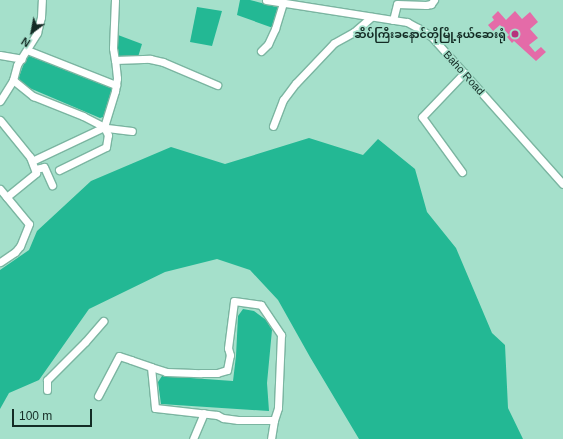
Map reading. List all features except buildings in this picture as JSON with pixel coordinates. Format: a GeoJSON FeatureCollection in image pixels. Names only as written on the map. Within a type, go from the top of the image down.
{"type":"FeatureCollection","features":[{"type":"Feature","properties":{"kind":"street"},"geometry":{"type":"LineString","coordinates":[[0,100],[13,80],[17,65],[37,33],[42,17],[42,0]]}},
{"type":"Feature","properties":{"kind":"street"},"geometry":{"type":"LineString","coordinates":[[59,170],[106,147],[108,135],[104,127],[116,85],[113,48],[115,0]]}},
{"type":"Feature","properties":{"kind":"street","name":"Baho Road"},"geometry":{"type":"LineString","coordinates":[[266,0],[407,22],[431,36],[563,184]]}},
{"type":"Feature","properties":{"kind":"street"},"geometry":{"type":"LineString","coordinates":[[393,20],[397,4],[426,5],[431,4],[434,0]]}},
{"type":"Feature","properties":{"kind":"street"},"geometry":{"type":"LineString","coordinates":[[261,51],[268,44],[276,29],[283,3]]}},
{"type":"Feature","properties":{"kind":"street"},"geometry":{"type":"LineString","coordinates":[[273,126],[276,114],[283,100],[296,83],[334,43],[354,32],[371,17]]}},
{"type":"Feature","properties":{"kind":"street"},"geometry":{"type":"LineString","coordinates":[[27,50],[116,85]]}},
{"type":"Feature","properties":{"kind":"street"},"geometry":{"type":"LineString","coordinates":[[0,55],[22,59]]}},
{"type":"Feature","properties":{"kind":"street"},"geometry":{"type":"LineString","coordinates":[[115,60],[150,59],[163,62],[217,85]]}},
{"type":"Feature","properties":{"kind":"street"},"geometry":{"type":"LineString","coordinates":[[462,172],[423,120],[424,114],[443,97],[464,73]]}},
{"type":"Feature","properties":{"kind":"street"},"geometry":{"type":"LineString","coordinates":[[13,80],[33,96],[104,127],[132,131]]}},
{"type":"Feature","properties":{"kind":"street"},"geometry":{"type":"LineString","coordinates":[[0,120],[32,161],[36,169],[36,173],[33,177],[6,197]]}},
{"type":"Feature","properties":{"kind":"street"},"geometry":{"type":"LineString","coordinates":[[32,161],[104,127]]}},
{"type":"Feature","properties":{"kind":"street"},"geometry":{"type":"LineString","coordinates":[[36,169],[44,167],[52,185]]}},
{"type":"Feature","properties":{"kind":"street"},"geometry":{"type":"LineString","coordinates":[[0,189],[29,224],[20,246],[15,252],[0,262]]}},
{"type":"Feature","properties":{"kind":"street"},"geometry":{"type":"LineString","coordinates":[[98,396],[119,356],[166,372],[186,374],[217,373],[227,370],[230,355],[228,348],[234,301],[261,306],[281,336],[278,408],[274,420],[271,439]]}},
{"type":"Feature","properties":{"kind":"street"},"geometry":{"type":"LineString","coordinates":[[47,390],[47,380],[85,342],[103,321]]}},
{"type":"Feature","properties":{"kind":"street"},"geometry":{"type":"LineString","coordinates":[[151,367],[155,408],[204,413],[238,420],[274,420]]}},
{"type":"Feature","properties":{"kind":"street"},"geometry":{"type":"LineString","coordinates":[[193,439],[204,413]]}},
{"type":"Feature","properties":{"kind":"shaded area"},"geometry":{"type":"Polygon","coordinates":[[[240,0],[250,0],[280,8],[273,28],[237,15],[240,0]]]}},
{"type":"Feature","properties":{"kind":"shaded area"},"geometry":{"type":"Polygon","coordinates":[[[197,7],[222,11],[212,46],[190,42],[197,7]]]}},
{"type":"Feature","properties":{"kind":"shaded area"},"geometry":{"type":"Polygon","coordinates":[[[118,35],[142,44],[138,57],[120,57],[118,55],[118,35]]]}},
{"type":"Feature","properties":{"kind":"shaded area"},"geometry":{"type":"Polygon","coordinates":[[[27,55],[106,84],[113,88],[115,91],[103,117],[100,118],[20,84],[19,77],[27,55]]]}},
{"type":"Feature","properties":{"kind":"shaded area"},"geometry":{"type":"Polygon","coordinates":[[[309,138],[363,155],[378,139],[415,169],[427,212],[456,248],[492,333],[505,345],[508,408],[523,439],[359,439],[278,300],[250,270],[217,259],[165,272],[89,309],[39,380],[9,393],[0,409],[0,270],[29,250],[37,231],[91,181],[171,147],[225,164],[309,138]]]}},
{"type":"Feature","properties":{"kind":"shaded area"},"geometry":{"type":"Polygon","coordinates":[[[243,309],[254,311],[266,320],[272,330],[267,383],[269,411],[161,404],[158,382],[162,376],[233,381],[238,316],[243,309]]]}},
{"type":"Feature","properties":{"kind":"place","name":"ဆိပ်ကြီးခနောင်တိုမြို့နယ်ဆေးရုံ"},"geometry":{"type":"Point","coordinates":[515,34]}}]}
